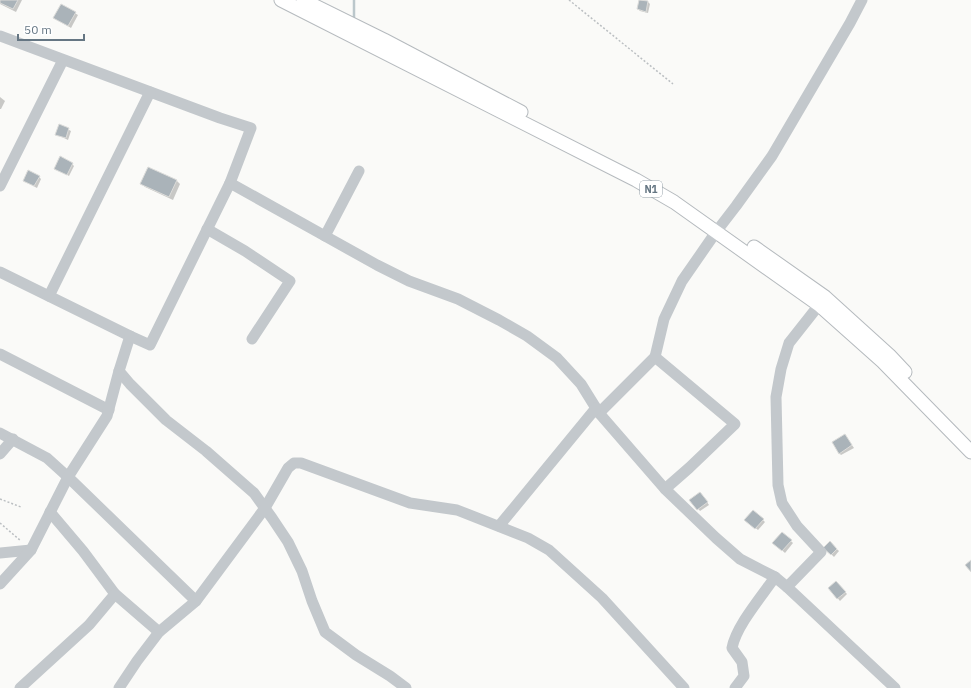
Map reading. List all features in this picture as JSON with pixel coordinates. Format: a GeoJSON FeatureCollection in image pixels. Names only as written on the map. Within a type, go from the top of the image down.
{"type":"FeatureCollection","features":[{"type":"Feature","properties":{"kind":"main road","name":"N1"},"geometry":{"type":"LineString","coordinates":[[281,0],[636,180],[719,228],[826,297],[889,355],[971,441]]}},
{"type":"Feature","properties":{"kind":"main road","name":"N1"},"geometry":{"type":"LineString","coordinates":[[302,0],[384,40],[640,174],[677,196],[819,305],[882,362],[971,452]]}},
{"type":"Feature","properties":{"kind":"street"},"geometry":{"type":"LineString","coordinates":[[499,526],[598,411],[655,357],[664,319],[682,281],[772,156],[862,0]]}},
{"type":"Feature","properties":{"kind":"street"},"geometry":{"type":"LineString","coordinates":[[0,36],[220,118],[251,128],[230,183],[150,345],[0,272]]}},
{"type":"Feature","properties":{"kind":"street"},"geometry":{"type":"LineString","coordinates":[[0,186],[63,60]]}},
{"type":"Feature","properties":{"kind":"street"},"geometry":{"type":"LineString","coordinates":[[49,296],[150,92]]}},
{"type":"Feature","properties":{"kind":"street"},"geometry":{"type":"LineString","coordinates":[[325,236],[359,171]]}},
{"type":"Feature","properties":{"kind":"street"},"geometry":{"type":"LineString","coordinates":[[230,183],[377,265],[409,281],[458,299],[527,336],[557,358],[581,384],[598,411],[665,489],[740,559],[775,577],[787,587],[895,688]]}},
{"type":"Feature","properties":{"kind":"street"},"geometry":{"type":"LineString","coordinates":[[207,228],[290,281],[252,339]]}},
{"type":"Feature","properties":{"kind":"street"},"geometry":{"type":"LineString","coordinates":[[787,587],[821,552],[797,526],[782,504],[778,485],[776,397],[781,369],[789,343],[819,305]]}},
{"type":"Feature","properties":{"kind":"street"},"geometry":{"type":"LineString","coordinates":[[0,584],[31,550],[68,477],[107,416],[130,336]]}},
{"type":"Feature","properties":{"kind":"street"},"geometry":{"type":"LineString","coordinates":[[0,354],[109,410]]}},
{"type":"Feature","properties":{"kind":"street"},"geometry":{"type":"LineString","coordinates":[[655,357],[735,424],[690,468],[665,489]]}},
{"type":"Feature","properties":{"kind":"street"},"geometry":{"type":"LineString","coordinates":[[119,371],[166,420],[206,451],[254,493],[288,542],[302,571],[312,601],[325,632],[356,655],[390,676],[406,688]]}},
{"type":"Feature","properties":{"kind":"street"},"geometry":{"type":"LineString","coordinates":[[0,433],[47,458],[196,601]]}},
{"type":"Feature","properties":{"kind":"street"},"geometry":{"type":"LineString","coordinates":[[0,454],[13,439]]}},
{"type":"Feature","properties":{"kind":"street"},"geometry":{"type":"LineString","coordinates":[[119,688],[136,661],[159,632],[196,601],[265,508],[288,468],[294,464],[301,464],[410,503],[456,510],[528,538],[549,550],[602,598],[684,688]]}},
{"type":"Feature","properties":{"kind":"street"},"geometry":{"type":"LineString","coordinates":[[50,512],[83,551],[115,594],[159,632]]}},
{"type":"Feature","properties":{"kind":"street"},"geometry":{"type":"LineString","coordinates":[[0,553],[31,550]]}},
{"type":"Feature","properties":{"kind":"street"},"geometry":{"type":"LineString","coordinates":[[734,688],[744,676],[742,662],[732,648],[734,639],[753,608],[775,577]]}},
{"type":"Feature","properties":{"kind":"street"},"geometry":{"type":"LineString","coordinates":[[20,688],[89,625],[115,594]]}},
{"type":"Feature","properties":{"kind":"path"},"geometry":{"type":"LineString","coordinates":[[569,0],[673,84]]}},
{"type":"Feature","properties":{"kind":"path"},"geometry":{"type":"LineString","coordinates":[[0,500],[20,506]]}},
{"type":"Feature","properties":{"kind":"path"},"geometry":{"type":"LineString","coordinates":[[0,523],[31,550]]}},
{"type":"Feature","properties":{"kind":"building"},"geometry":{"type":"Polygon","coordinates":[[[0,0],[18,0],[13,9],[0,3],[0,0]]]}},
{"type":"Feature","properties":{"kind":"building"},"geometry":{"type":"Polygon","coordinates":[[[639,0],[648,1],[646,12],[637,9],[639,0]]]}},
{"type":"Feature","properties":{"kind":"building"},"geometry":{"type":"Polygon","coordinates":[[[61,4],[76,12],[68,26],[53,18],[61,4]]]}},
{"type":"Feature","properties":{"kind":"building"},"geometry":{"type":"Polygon","coordinates":[[[59,124],[69,128],[66,138],[55,135],[59,124]]]}},
{"type":"Feature","properties":{"kind":"building"},"geometry":{"type":"Polygon","coordinates":[[[60,156],[73,163],[67,175],[54,169],[60,156]]]}},
{"type":"Feature","properties":{"kind":"building"},"geometry":{"type":"Polygon","coordinates":[[[148,167],[177,180],[169,197],[140,184],[148,167]]]}},
{"type":"Feature","properties":{"kind":"building"},"geometry":{"type":"Polygon","coordinates":[[[28,170],[40,176],[34,186],[23,181],[28,170]]]}},
{"type":"Feature","properties":{"kind":"building"},"geometry":{"type":"Polygon","coordinates":[[[845,434],[852,445],[839,454],[832,442],[845,434]]]}},
{"type":"Feature","properties":{"kind":"building"},"geometry":{"type":"Polygon","coordinates":[[[700,492],[708,502],[697,510],[689,500],[700,492]]]}},
{"type":"Feature","properties":{"kind":"building"},"geometry":{"type":"Polygon","coordinates":[[[753,510],[764,519],[755,529],[744,520],[753,510]]]}},
{"type":"Feature","properties":{"kind":"building"},"geometry":{"type":"Polygon","coordinates":[[[782,532],[792,540],[782,551],[772,543],[782,532]]]}},
{"type":"Feature","properties":{"kind":"building"},"geometry":{"type":"Polygon","coordinates":[[[830,541],[837,549],[831,555],[823,548],[830,541]]]}},
{"type":"Feature","properties":{"kind":"building"},"geometry":{"type":"Polygon","coordinates":[[[971,560],[971,572],[965,565],[971,560]]]}},
{"type":"Feature","properties":{"kind":"building"},"geometry":{"type":"Polygon","coordinates":[[[836,581],[846,592],[837,599],[828,588],[836,581]]]}},
{"type":"Feature","properties":{"kind":"waterway"},"geometry":{"type":"LineString","coordinates":[[354,0],[354,19]]}}]}
